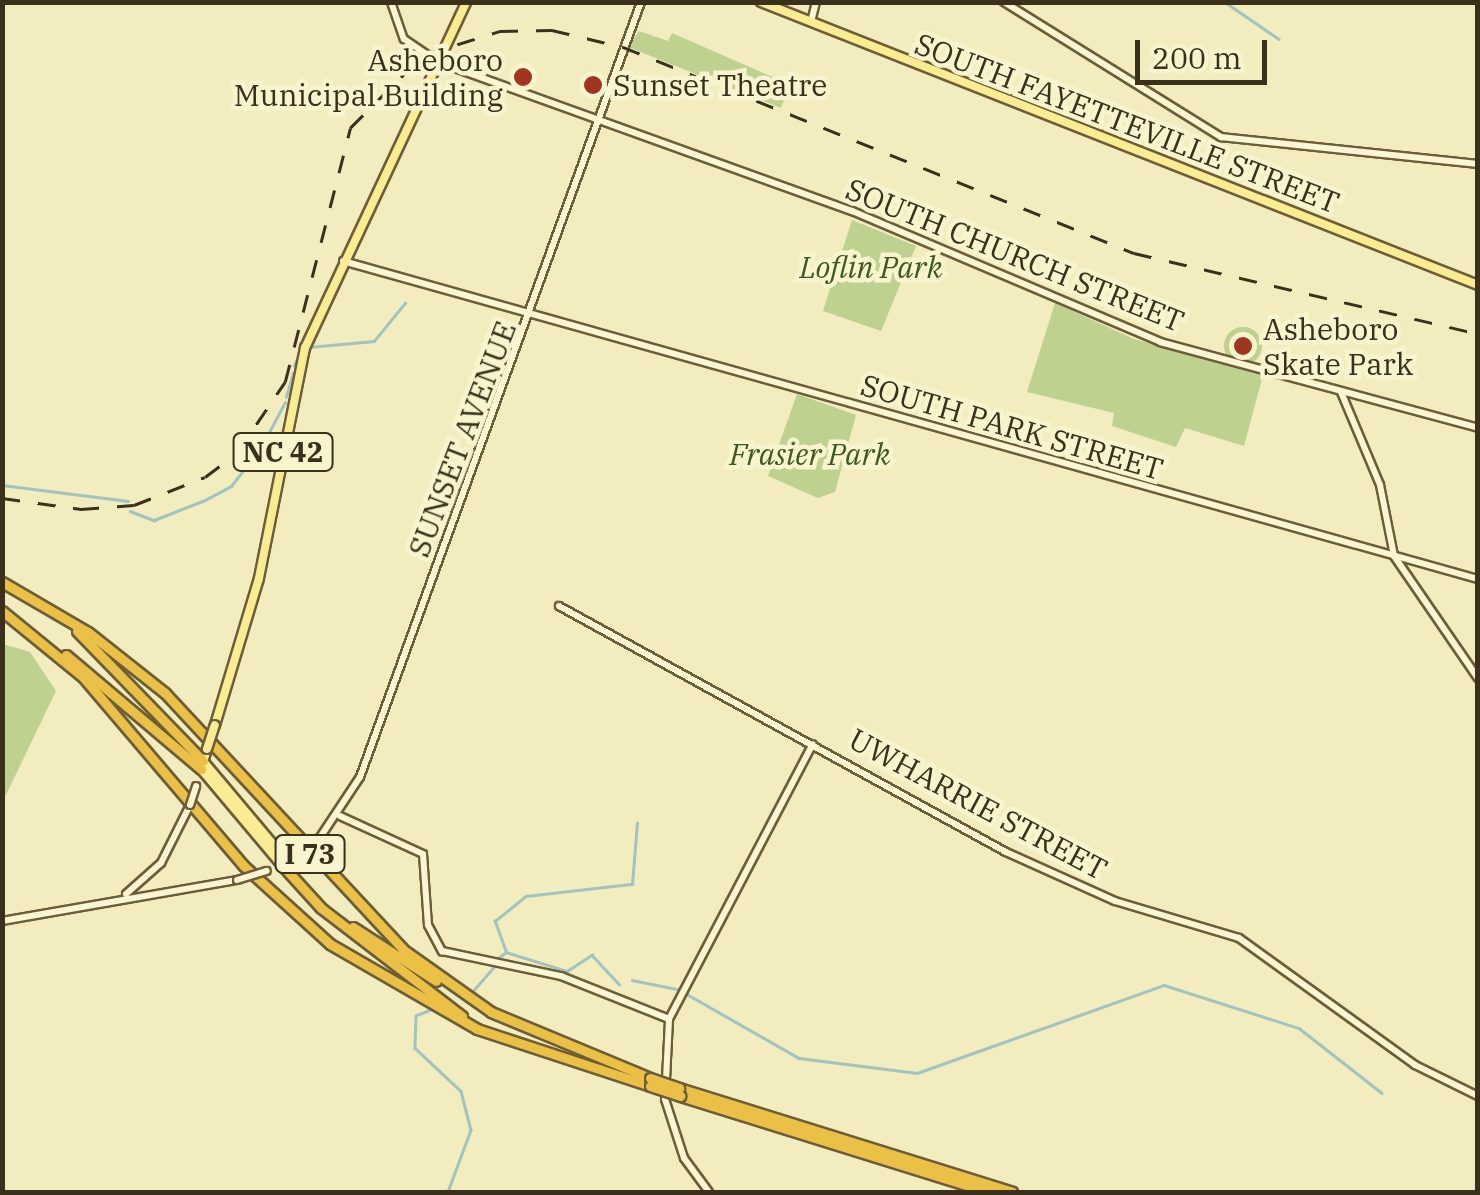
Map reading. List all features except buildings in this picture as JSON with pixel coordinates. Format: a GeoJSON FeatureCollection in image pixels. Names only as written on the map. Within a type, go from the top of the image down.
{"type":"FeatureCollection","features":[{"type":"Feature","properties":{"kind":"highway","name":"I 73"},"geometry":{"type":"LineString","coordinates":[[2,582],[165,693],[372,923],[491,1012],[650,1082]]}},
{"type":"Feature","properties":{"kind":"highway"},"geometry":{"type":"LineString","coordinates":[[23,593],[94,646],[202,765]]}},
{"type":"Feature","properties":{"kind":"highway","name":"I 73"},"geometry":{"type":"LineString","coordinates":[[2,611],[124,718],[244,866],[301,920],[397,988],[509,1041],[650,1082],[988,1192]]}},
{"type":"Feature","properties":{"kind":"highway"},"geometry":{"type":"LineString","coordinates":[[2,611],[148,716],[202,765]]}},
{"type":"Feature","properties":{"kind":"highway"},"geometry":{"type":"LineString","coordinates":[[288,861],[370,940],[491,1012]]}},
{"type":"Feature","properties":{"kind":"highway"},"geometry":{"type":"LineString","coordinates":[[288,861],[428,994],[509,1041]]}},
{"type":"Feature","properties":{"kind":"highway","name":"I 73"},"geometry":{"type":"LineString","coordinates":[[679,1092],[1012,1192]]}},
{"type":"Feature","properties":{"kind":"main road","name":"NC 42"},"geometry":{"type":"LineString","coordinates":[[202,765],[259,578],[298,368],[466,2]]}},
{"type":"Feature","properties":{"kind":"main road","name":"SOUTH FAYETTEVILLE STREET"},"geometry":{"type":"LineString","coordinates":[[761,2],[1478,284]]}},
{"type":"Feature","properties":{"kind":"main road"},"geometry":{"type":"LineString","coordinates":[[202,765],[288,861]]}},
{"type":"Feature","properties":{"kind":"street"},"geometry":{"type":"LineString","coordinates":[[392,2],[404,38],[438,62]]}},
{"type":"Feature","properties":{"kind":"street","name":"SUNSET AVENUE"},"geometry":{"type":"LineString","coordinates":[[2,922],[125,895],[237,880],[288,861],[317,842],[340,816],[535,315],[641,2]]}},
{"type":"Feature","properties":{"kind":"street"},"geometry":{"type":"LineString","coordinates":[[810,22],[816,2]]}},
{"type":"Feature","properties":{"kind":"street"},"geometry":{"type":"LineString","coordinates":[[1004,2],[1220,137],[1478,164]]}},
{"type":"Feature","properties":{"kind":"street","name":"SOUTH CHURCH STREET"},"geometry":{"type":"LineString","coordinates":[[438,62],[852,210],[1150,338],[1478,428]]}},
{"type":"Feature","properties":{"kind":"street","name":"SOUTH PARK STREET"},"geometry":{"type":"LineString","coordinates":[[344,261],[1478,579]]}},
{"type":"Feature","properties":{"kind":"street"},"geometry":{"type":"LineString","coordinates":[[1340,391],[1380,485],[1394,556],[1478,678]]}},
{"type":"Feature","properties":{"kind":"street","name":"UWHARRIE STREET"},"geometry":{"type":"LineString","coordinates":[[559,606],[1092,892],[1239,938],[1428,1074],[1478,1096]]}},
{"type":"Feature","properties":{"kind":"street"},"geometry":{"type":"LineString","coordinates":[[709,1192],[684,1158],[666,1103],[669,1019],[814,744]]}},
{"type":"Feature","properties":{"kind":"street"},"geometry":{"type":"LineString","coordinates":[[125,895],[161,863],[186,818],[202,765]]}},
{"type":"Feature","properties":{"kind":"street"},"geometry":{"type":"LineString","coordinates":[[340,816],[417,848],[435,944],[495,964],[566,978],[669,1019]]}},
{"type":"Feature","properties":{"kind":"green space"},"geometry":{"type":"Polygon","coordinates":[[[639,31],[668,41],[672,33],[777,79],[787,91],[781,108],[628,47],[639,31]]]}},
{"type":"Feature","properties":{"kind":"green space","name":"Loflin Park"},"geometry":{"type":"Polygon","coordinates":[[[852,220],[916,246],[881,331],[823,311],[852,220]]]}},
{"type":"Feature","properties":{"kind":"green space"},"geometry":{"type":"Polygon","coordinates":[[[1055,303],[1134,339],[1263,375],[1244,446],[1185,428],[1176,447],[1112,426],[1114,413],[1027,392],[1055,303]]]}},
{"type":"Feature","properties":{"kind":"green space","name":"Asheboro Skate Park"},"geometry":{"type":"Polygon","coordinates":[[[1243,327],[1256,333],[1262,346],[1256,359],[1243,365],[1230,359],[1224,346],[1230,333],[1243,327]]]}},
{"type":"Feature","properties":{"kind":"green space","name":"Frasier Park"},"geometry":{"type":"Polygon","coordinates":[[[797,394],[856,415],[835,492],[818,498],[768,476],[797,394]]]}},
{"type":"Feature","properties":{"kind":"green space"},"geometry":{"type":"Polygon","coordinates":[[[3,644],[30,652],[56,691],[3,801],[3,644]]]}},
{"type":"Feature","properties":{"kind":"waterway"},"geometry":{"type":"LineString","coordinates":[[1225,2],[1279,39]]}},
{"type":"Feature","properties":{"kind":"waterway"},"geometry":{"type":"LineString","coordinates":[[309,347],[374,341],[405,303]]}},
{"type":"Feature","properties":{"kind":"waterway"},"geometry":{"type":"LineString","coordinates":[[294,366],[301,349]]}},
{"type":"Feature","properties":{"kind":"waterway"},"geometry":{"type":"LineString","coordinates":[[286,397],[293,373]]}},
{"type":"Feature","properties":{"kind":"waterway"},"geometry":{"type":"LineString","coordinates":[[267,436],[285,402]]}},
{"type":"Feature","properties":{"kind":"waterway"},"geometry":{"type":"LineString","coordinates":[[130,511],[154,520],[205,500],[231,486],[261,448]]}},
{"type":"Feature","properties":{"kind":"waterway"},"geometry":{"type":"LineString","coordinates":[[2,485],[128,501]]}},
{"type":"Feature","properties":{"kind":"waterway"},"geometry":{"type":"LineString","coordinates":[[497,959],[506,952],[495,921],[526,896],[632,884],[637,823]]}},
{"type":"Feature","properties":{"kind":"waterway"},"geometry":{"type":"LineString","coordinates":[[506,952],[567,971],[592,955],[619,984]]}},
{"type":"Feature","properties":{"kind":"waterway"},"geometry":{"type":"LineString","coordinates":[[472,992],[495,966]]}},
{"type":"Feature","properties":{"kind":"waterway"},"geometry":{"type":"LineString","coordinates":[[632,980],[677,989]]}},
{"type":"Feature","properties":{"kind":"waterway"},"geometry":{"type":"LineString","coordinates":[[685,993],[799,1058],[917,1073],[1164,985],[1299,1028],[1382,1093]]}},
{"type":"Feature","properties":{"kind":"waterway"},"geometry":{"type":"LineString","coordinates":[[433,1009],[416,1016],[415,1048],[461,1091],[471,1130],[448,1192]]}},
{"type":"Feature","properties":{"kind":"railway"},"geometry":{"type":"LineString","coordinates":[[2,498],[81,509],[134,505],[205,477],[236,454],[285,382],[350,128],[423,55],[500,31],[552,30],[623,47],[1134,253],[1478,334]]}},
{"type":"Feature","properties":{"kind":"place","name":"Asheboro Municipal Building"},"geometry":{"type":"Point","coordinates":[523,77]}},
{"type":"Feature","properties":{"kind":"place","name":"Sunset Theatre"},"geometry":{"type":"Point","coordinates":[593,85]}},
{"type":"Feature","properties":{"kind":"place","name":"Asheboro Skate Park"},"geometry":{"type":"Point","coordinates":[1243,346]}}]}
